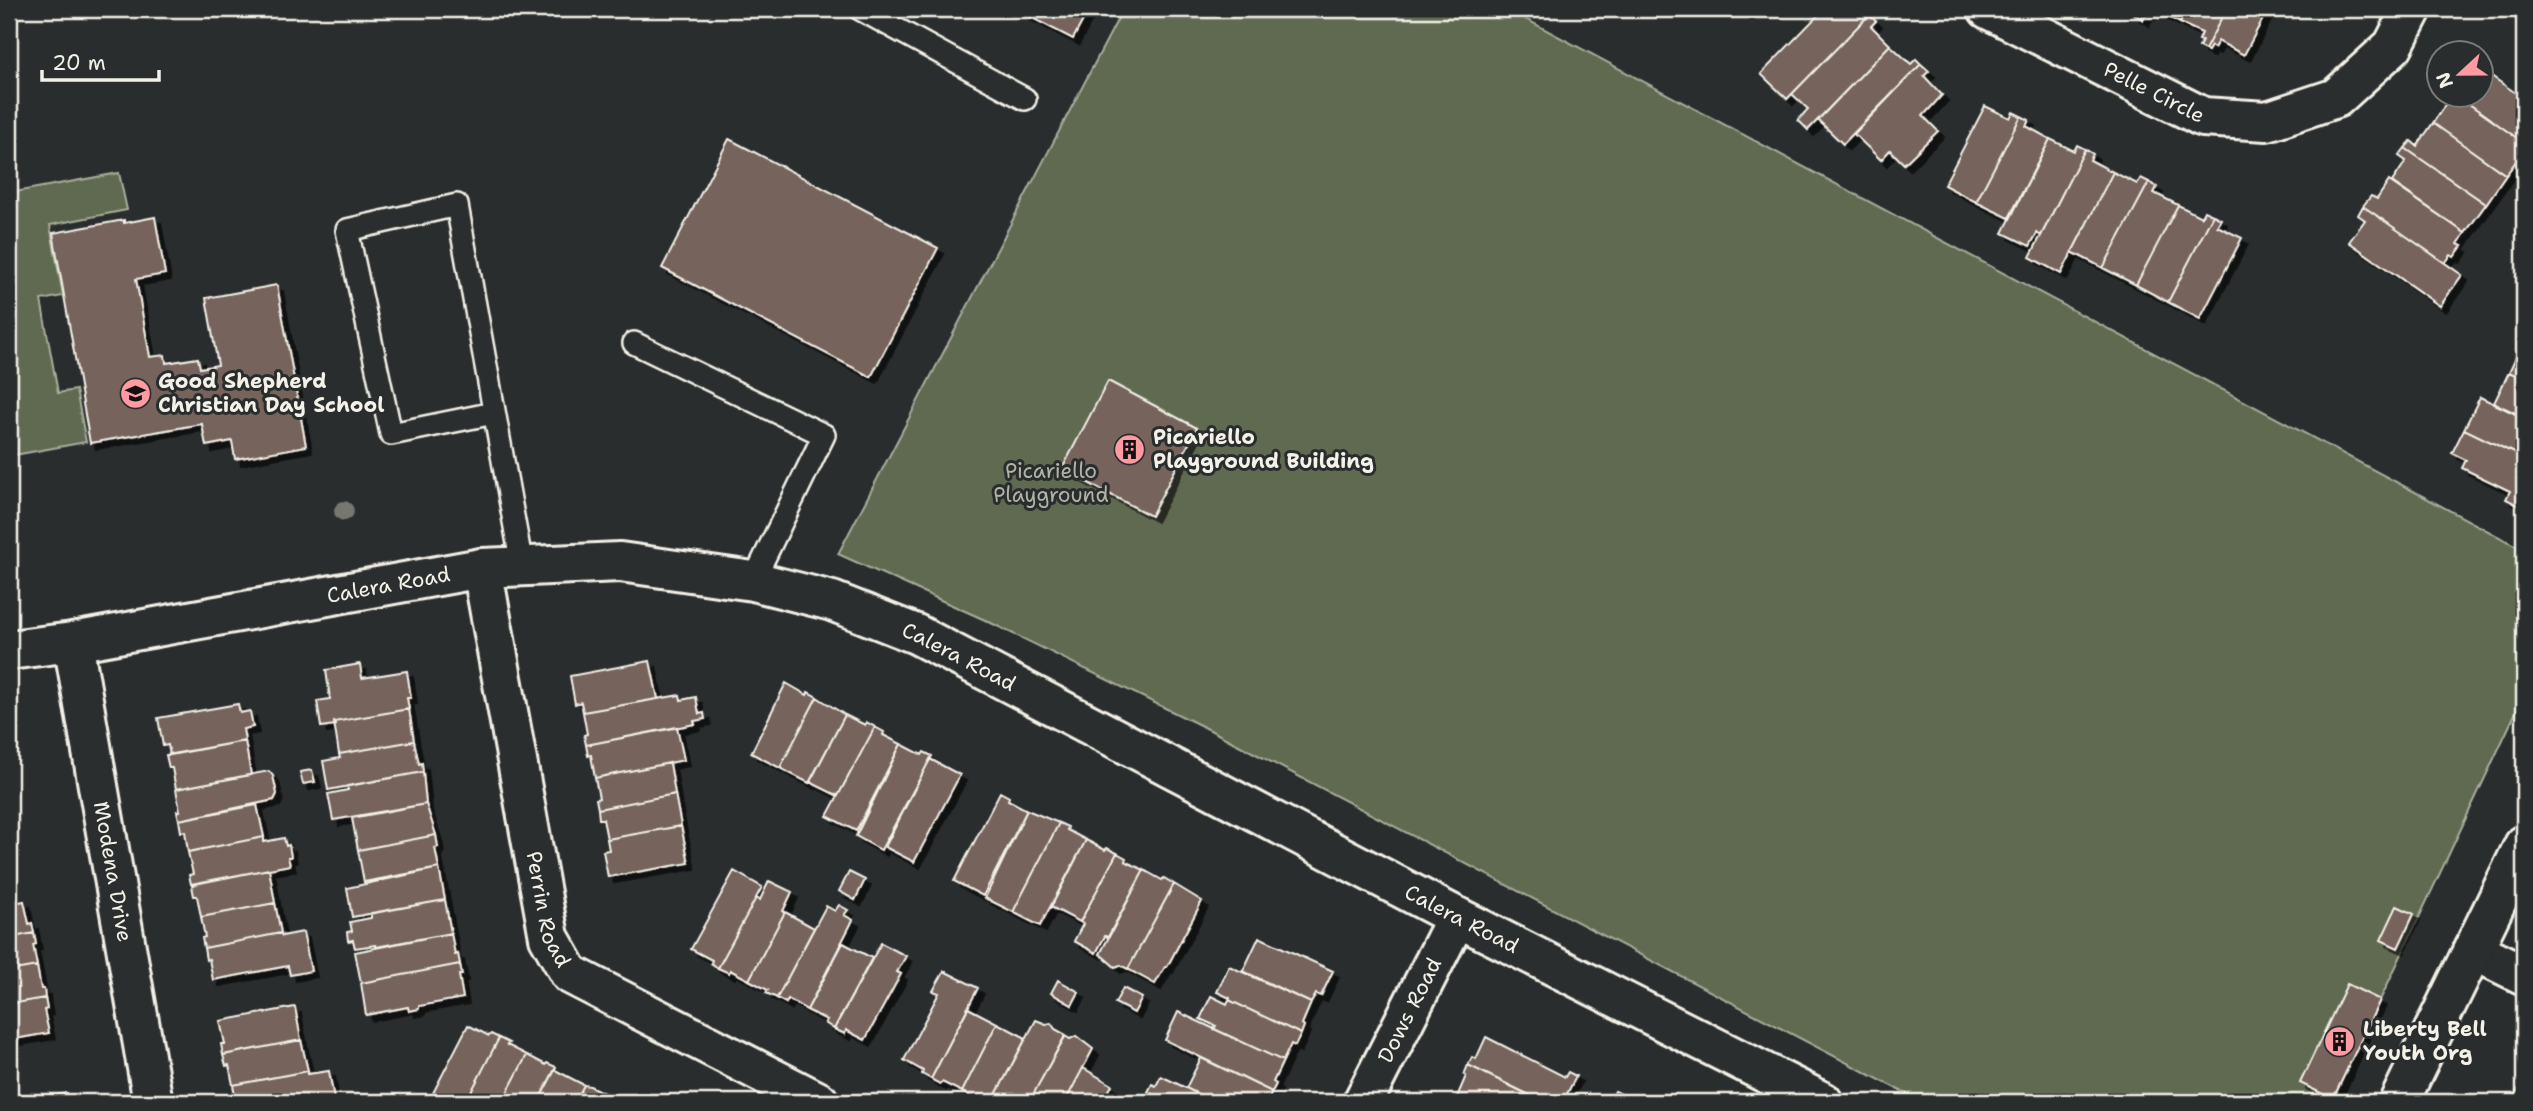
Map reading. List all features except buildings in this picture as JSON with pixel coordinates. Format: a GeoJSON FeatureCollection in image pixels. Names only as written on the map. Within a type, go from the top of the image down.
{"type":"FeatureCollection","features":[{"type":"Feature","properties":{"kind":"street","name":"Pelle Circle"},"geometry":{"type":"LineString","coordinates":[[1989,9],[2203,117],[2267,121],[2336,98],[2393,46],[2412,9]]}},
{"type":"Feature","properties":{"kind":"street","name":"Calera Road"},"geometry":{"type":"LineString","coordinates":[[9,650],[73,642],[482,568],[620,562],[753,581],[832,601],[916,634],[1457,917],[1822,1102]]}},
{"type":"Feature","properties":{"kind":"street","name":"Perrin Road"},"geometry":{"type":"LineString","coordinates":[[482,568],[548,937],[570,974],[819,1102]]}},
{"type":"Feature","properties":{"kind":"street","name":"Modena Drive"},"geometry":{"type":"LineString","coordinates":[[73,642],[153,1102]]}},
{"type":"Feature","properties":{"kind":"street"},"geometry":{"type":"LineString","coordinates":[[2399,1102],[2524,845]]}},
{"type":"Feature","properties":{"kind":"street","name":"Dows Road"},"geometry":{"type":"LineString","coordinates":[[1363,1102],[1457,917]]}},
{"type":"Feature","properties":{"kind":"street"},"geometry":{"type":"LineString","coordinates":[[2473,950],[2524,975]]}},
{"type":"Feature","properties":{"kind":"lane"},"geometry":{"type":"LineString","coordinates":[[860,9],[1026,99]]}},
{"type":"Feature","properties":{"kind":"lane"},"geometry":{"type":"LineString","coordinates":[[494,413],[391,434],[347,230],[457,205],[522,566]]}},
{"type":"Feature","properties":{"kind":"lane"},"geometry":{"type":"LineString","coordinates":[[634,344],[824,435],[753,581]]}},
{"type":"Feature","properties":{"kind":"green space","name":"Picariello Playground"},"geometry":{"type":"Polygon","coordinates":[[[1123,9],[1507,9],[2524,550],[2524,695],[2332,1102],[1922,1102],[1212,731],[985,620],[838,554],[1123,9]]]}},
{"type":"Feature","properties":{"kind":"green space"},"geometry":{"type":"Polygon","coordinates":[[[119,173],[127,210],[50,225],[63,296],[41,300],[58,393],[76,390],[86,442],[9,456],[9,193],[119,173]]]}},
{"type":"Feature","properties":{"kind":"place","name":"Good Shepherd Christian Day School"},"geometry":{"type":"Point","coordinates":[135,393]}},
{"type":"Feature","properties":{"kind":"place","name":"Picariello Playground Building"},"geometry":{"type":"Point","coordinates":[1130,449]}},
{"type":"Feature","properties":{"kind":"place","name":"Liberty Bell Youth Org"},"geometry":{"type":"Point","coordinates":[2340,1041]}}]}
